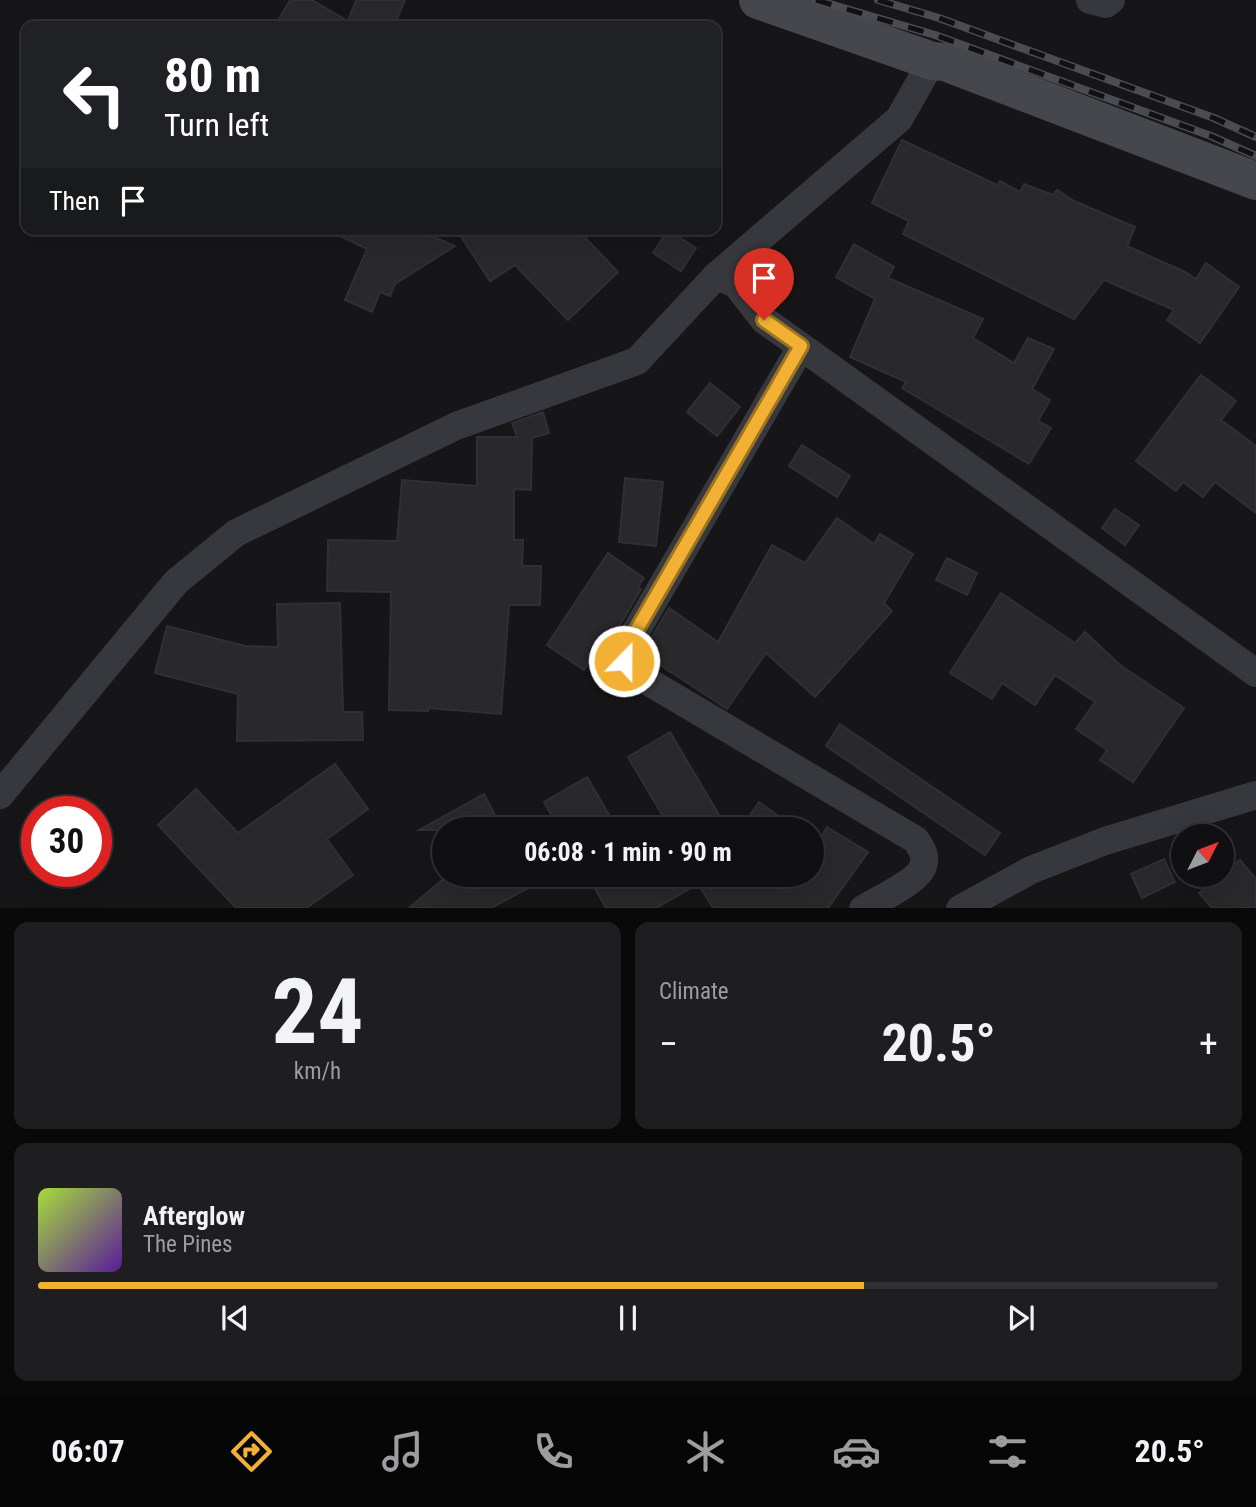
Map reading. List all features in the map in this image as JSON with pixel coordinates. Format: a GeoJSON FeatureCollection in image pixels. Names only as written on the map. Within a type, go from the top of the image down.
{"type":"FeatureCollection","features":[{"type":"Feature","properties":{"kind":"main road"},"geometry":{"type":"LineString","coordinates":[[758,0],[932,61],[944,62],[1256,181]]}},
{"type":"Feature","properties":{"kind":"street"},"geometry":{"type":"LineString","coordinates":[[1090,0],[1106,4],[1111,0]]}},
{"type":"Feature","properties":{"kind":"street"},"geometry":{"type":"LineString","coordinates":[[0,795],[176,582],[236,533],[456,426],[637,361],[716,276],[899,119],[932,61]]}},
{"type":"Feature","properties":{"kind":"street"},"geometry":{"type":"LineString","coordinates":[[716,276],[736,284],[764,320],[1256,673]]}},
{"type":"Feature","properties":{"kind":"street"},"geometry":{"type":"LineString","coordinates":[[801,346],[625,650],[624,661],[632,673],[916,840],[924,853],[924,865],[918,876],[863,908]]}},
{"type":"Feature","properties":{"kind":"street"},"geometry":{"type":"LineString","coordinates":[[960,908],[1031,870],[1105,841],[1256,795]]}},
{"type":"Feature","properties":{"kind":"building"},"geometry":{"type":"Polygon","coordinates":[[[290,0],[312,0],[348,21],[278,21],[290,0]]]}},
{"type":"Feature","properties":{"kind":"building"},"geometry":{"type":"Polygon","coordinates":[[[356,0],[405,0],[396,21],[348,21],[356,0]]]}},
{"type":"Feature","properties":{"kind":"building"},"geometry":{"type":"Polygon","coordinates":[[[902,140],[997,185],[1000,181],[1020,192],[1024,184],[1053,195],[1057,190],[1074,201],[1135,227],[1127,246],[1196,279],[1206,263],[1239,287],[1200,343],[1167,320],[1174,310],[1104,280],[1074,319],[903,234],[909,221],[872,203],[902,140]]]}},
{"type":"Feature","properties":{"kind":"building"},"geometry":{"type":"Polygon","coordinates":[[[338,235],[429,235],[455,246],[395,284],[390,296],[380,292],[372,312],[345,300],[367,249],[338,235]]]}},
{"type":"Feature","properties":{"kind":"building"},"geometry":{"type":"Polygon","coordinates":[[[460,235],[583,235],[618,272],[568,320],[515,265],[490,281],[460,235]]]}},
{"type":"Feature","properties":{"kind":"building"},"geometry":{"type":"Polygon","coordinates":[[[665,235],[676,235],[696,248],[681,271],[653,253],[665,235]]]}},
{"type":"Feature","properties":{"kind":"building"},"geometry":{"type":"Polygon","coordinates":[[[854,244],[894,267],[888,278],[983,319],[973,338],[1014,363],[1028,338],[1054,349],[1032,389],[1050,400],[1038,421],[1051,428],[1029,464],[902,388],[906,382],[850,357],[875,299],[836,277],[854,244]]]}},
{"type":"Feature","properties":{"kind":"building"},"geometry":{"type":"Polygon","coordinates":[[[1201,375],[1236,401],[1221,420],[1256,446],[1256,513],[1215,482],[1203,497],[1183,482],[1176,491],[1136,461],[1201,375]]]}},
{"type":"Feature","properties":{"kind":"building"},"geometry":{"type":"Polygon","coordinates":[[[710,383],[740,407],[717,436],[687,412],[710,383]]]}},
{"type":"Feature","properties":{"kind":"building"},"geometry":{"type":"Polygon","coordinates":[[[543,412],[549,433],[532,438],[531,490],[514,489],[514,540],[523,540],[522,566],[541,566],[540,605],[509,605],[501,714],[428,708],[428,711],[389,710],[391,592],[327,591],[328,540],[397,541],[402,480],[477,486],[477,437],[517,437],[512,423],[543,412]]]}},
{"type":"Feature","properties":{"kind":"building"},"geometry":{"type":"Polygon","coordinates":[[[802,445],[850,476],[837,497],[789,466],[802,445]]]}},
{"type":"Feature","properties":{"kind":"building"},"geometry":{"type":"Polygon","coordinates":[[[625,478],[663,482],[656,546],[619,542],[625,478]]]}},
{"type":"Feature","properties":{"kind":"building"},"geometry":{"type":"Polygon","coordinates":[[[1115,509],[1139,525],[1125,545],[1102,528],[1115,509]]]}},
{"type":"Feature","properties":{"kind":"building"},"geometry":{"type":"Polygon","coordinates":[[[837,518],[874,544],[880,534],[913,554],[884,603],[892,611],[815,697],[766,653],[727,709],[642,653],[669,608],[718,642],[772,545],[805,563],[837,518]]]}},
{"type":"Feature","properties":{"kind":"building"},"geometry":{"type":"Polygon","coordinates":[[[608,553],[644,578],[638,587],[641,589],[615,634],[610,631],[584,670],[547,645],[608,553]]]}},
{"type":"Feature","properties":{"kind":"building"},"geometry":{"type":"Polygon","coordinates":[[[947,558],[977,573],[967,595],[936,580],[947,558]]]}},
{"type":"Feature","properties":{"kind":"building"},"geometry":{"type":"Polygon","coordinates":[[[1001,593],[1075,643],[1085,632],[1120,665],[1184,708],[1133,782],[1100,760],[1107,750],[1076,729],[1095,702],[1055,675],[1035,705],[1002,683],[992,699],[950,673],[1001,593]]]}},
{"type":"Feature","properties":{"kind":"building"},"geometry":{"type":"Polygon","coordinates":[[[340,603],[343,712],[362,712],[363,740],[237,741],[238,694],[155,673],[167,626],[245,646],[278,647],[277,604],[340,603]]]}},
{"type":"Feature","properties":{"kind":"building"},"geometry":{"type":"Polygon","coordinates":[[[840,724],[1000,833],[985,855],[826,746],[840,724]]]}},
{"type":"Feature","properties":{"kind":"building"},"geometry":{"type":"Polygon","coordinates":[[[670,732],[720,817],[663,817],[628,757],[670,732]]]}},
{"type":"Feature","properties":{"kind":"building"},"geometry":{"type":"Polygon","coordinates":[[[335,764],[368,809],[327,839],[353,875],[306,908],[236,908],[158,825],[196,789],[238,833],[335,764]]]}},
{"type":"Feature","properties":{"kind":"building"},"geometry":{"type":"Polygon","coordinates":[[[587,777],[610,817],[553,817],[544,802],[587,777]]]}},
{"type":"Feature","properties":{"kind":"building"},"geometry":{"type":"Polygon","coordinates":[[[484,794],[496,817],[442,817],[484,794]]]}},
{"type":"Feature","properties":{"kind":"building"},"geometry":{"type":"Polygon","coordinates":[[[759,802],[780,817],[749,817],[759,802]]]}},
{"type":"Feature","properties":{"kind":"building"},"geometry":{"type":"Polygon","coordinates":[[[432,823],[432,830],[419,830],[432,823]]]}},
{"type":"Feature","properties":{"kind":"building"},"geometry":{"type":"Polygon","coordinates":[[[827,827],[868,852],[828,908],[713,908],[700,887],[824,887],[824,832],[827,827]]]}},
{"type":"Feature","properties":{"kind":"building"},"geometry":{"type":"Polygon","coordinates":[[[1164,859],[1171,874],[1171,884],[1142,898],[1131,874],[1164,859]]]}},
{"type":"Feature","properties":{"kind":"building"},"geometry":{"type":"Polygon","coordinates":[[[1240,860],[1256,879],[1256,908],[1212,908],[1199,893],[1206,887],[1234,887],[1234,865],[1240,860]]]}},
{"type":"Feature","properties":{"kind":"building"},"geometry":{"type":"Polygon","coordinates":[[[434,887],[530,887],[491,908],[409,908],[434,887]]]}},
{"type":"Feature","properties":{"kind":"building"},"geometry":{"type":"Polygon","coordinates":[[[594,887],[693,887],[656,908],[606,908],[594,887]]]}},
{"type":"Feature","properties":{"kind":"railway"},"geometry":{"type":"LineString","coordinates":[[816,0],[935,35],[1211,136],[1256,156]]}},
{"type":"Feature","properties":{"kind":"railway"},"geometry":{"type":"LineString","coordinates":[[878,0],[939,18],[1214,118],[1256,137]]}},
{"type":"Feature","properties":{"kind":"route"},"geometry":{"type":"LineString","coordinates":[[624,661],[625,650],[801,346],[764,320]]}}]}
